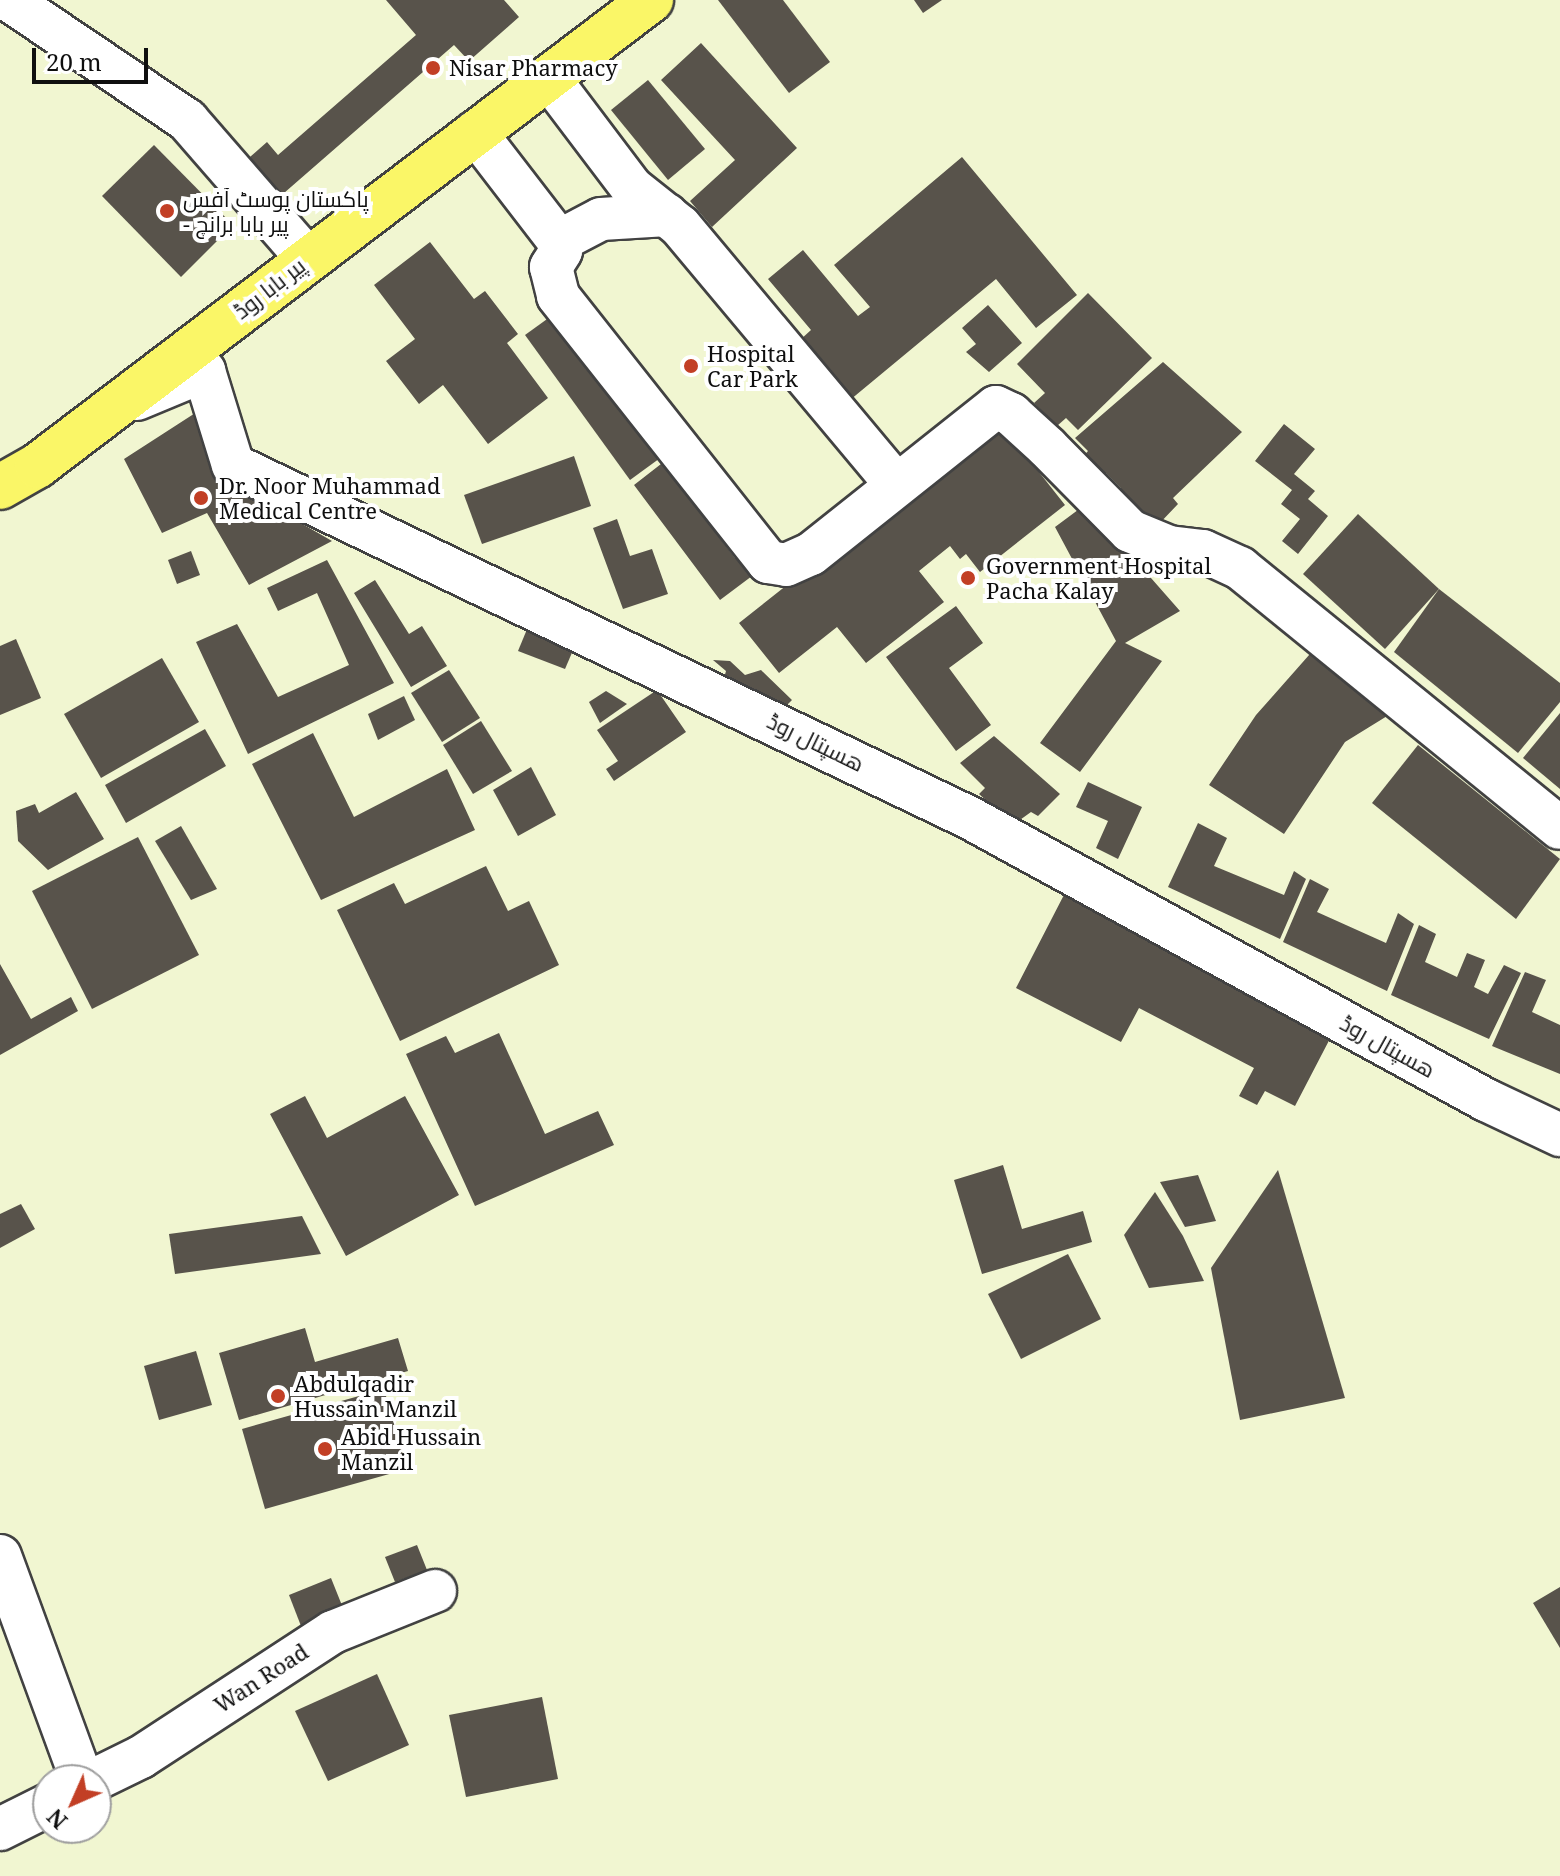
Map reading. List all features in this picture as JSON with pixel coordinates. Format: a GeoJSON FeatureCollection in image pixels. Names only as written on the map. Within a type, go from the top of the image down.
{"type":"FeatureCollection","features":[{"type":"Feature","properties":{"kind":"main road","name":"پیر بابا روڈ"},"geometry":{"type":"LineString","coordinates":[[0,487],[37,466],[307,258],[651,0]]}},
{"type":"Feature","properties":{"kind":"street"},"geometry":{"type":"LineString","coordinates":[[9,0],[187,120],[307,258]]}},
{"type":"Feature","properties":{"kind":"street"},"geometry":{"type":"LineString","coordinates":[[548,77],[632,188],[667,215],[896,484]]}},
{"type":"Feature","properties":{"kind":"street"},"geometry":{"type":"LineString","coordinates":[[475,132],[559,241],[561,251],[551,267],[558,296],[768,562],[786,565],[811,554],[996,407],[1011,414],[1130,531],[1169,547],[1203,551],[1240,568],[1560,828]]}},
{"type":"Feature","properties":{"kind":"street"},"geometry":{"type":"LineString","coordinates":[[559,241],[601,219],[667,215]]}},
{"type":"Feature","properties":{"kind":"street","name":"ھسپتال روڈ"},"geometry":{"type":"LineString","coordinates":[[113,408],[204,371],[233,465],[970,818],[1486,1100],[1560,1135]]}},
{"type":"Feature","properties":{"kind":"street"},"geometry":{"type":"LineString","coordinates":[[0,1556],[76,1764]]}},
{"type":"Feature","properties":{"kind":"street","name":"Wan Road"},"geometry":{"type":"LineString","coordinates":[[112,1771],[141,1757],[333,1632],[435,1591]]}},
{"type":"Feature","properties":{"kind":"street"},"geometry":{"type":"LineString","coordinates":[[0,1829],[32,1813]]}},
{"type":"Feature","properties":{"kind":"green space"},"geometry":{"type":"Polygon","coordinates":[[[0,0],[1560,0],[1560,1876],[0,1876],[0,0]]]}},
{"type":"Feature","properties":{"kind":"building"},"geometry":{"type":"Polygon","coordinates":[[[386,0],[504,0],[519,17],[469,61],[454,45],[276,200],[243,163],[267,142],[278,155],[416,35],[386,0]]]}},
{"type":"Feature","properties":{"kind":"building"},"geometry":{"type":"Polygon","coordinates":[[[718,0],[783,0],[830,62],[789,93],[718,0]]]}},
{"type":"Feature","properties":{"kind":"building"},"geometry":{"type":"Polygon","coordinates":[[[914,0],[942,0],[923,13],[914,0]]]}},
{"type":"Feature","properties":{"kind":"building"},"geometry":{"type":"Polygon","coordinates":[[[701,43],[797,148],[712,227],[690,201],[735,160],[661,80],[701,43]]]}},
{"type":"Feature","properties":{"kind":"building"},"geometry":{"type":"Polygon","coordinates":[[[648,80],[705,149],[668,180],[611,110],[648,80]]]}},
{"type":"Feature","properties":{"kind":"building","name":"پاکستان پوسٹ آفس - پیر بابا برانچ"},"geometry":{"type":"Polygon","coordinates":[[[154,145],[233,225],[181,277],[102,196],[154,145]]]}},
{"type":"Feature","properties":{"kind":"building"},"geometry":{"type":"Polygon","coordinates":[[[962,157],[1077,295],[1036,328],[996,279],[850,400],[800,340],[811,330],[768,279],[803,250],[858,316],[870,307],[834,265],[962,157]]]}},
{"type":"Feature","properties":{"kind":"building"},"geometry":{"type":"Polygon","coordinates":[[[430,242],[474,299],[485,291],[518,334],[507,343],[548,398],[488,444],[443,385],[419,404],[386,361],[415,339],[374,285],[430,242]]]}},
{"type":"Feature","properties":{"kind":"building"},"geometry":{"type":"Polygon","coordinates":[[[1088,293],[1152,358],[1078,430],[1066,418],[1057,426],[1034,403],[1045,393],[1017,364],[1088,293]]]}},
{"type":"Feature","properties":{"kind":"building"},"geometry":{"type":"Polygon","coordinates":[[[988,305],[1022,343],[989,372],[966,352],[976,344],[962,328],[988,305]]]}},
{"type":"Feature","properties":{"kind":"building"},"geometry":{"type":"Polygon","coordinates":[[[561,309],[667,453],[630,480],[525,335],[561,309]]]}},
{"type":"Feature","properties":{"kind":"building"},"geometry":{"type":"Polygon","coordinates":[[[1163,362],[1242,432],[1173,498],[1178,504],[1157,526],[1143,513],[1135,522],[1111,498],[1121,488],[1106,473],[1097,481],[1077,463],[1088,451],[1075,438],[1163,362]]]}},
{"type":"Feature","properties":{"kind":"building","name":"Dr. Noor Muhammad Medical Centre"},"geometry":{"type":"Polygon","coordinates":[[[203,408],[233,484],[332,541],[249,585],[207,513],[162,533],[124,459],[203,408]]]}},
{"type":"Feature","properties":{"kind":"building"},"geometry":{"type":"Polygon","coordinates":[[[997,419],[1065,505],[980,572],[966,554],[960,559],[950,546],[919,571],[944,602],[866,663],[837,627],[779,673],[739,623],[997,419]]]}},
{"type":"Feature","properties":{"kind":"building"},"geometry":{"type":"Polygon","coordinates":[[[1284,424],[1315,449],[1294,474],[1315,491],[1308,499],[1328,516],[1298,554],[1282,541],[1300,519],[1281,504],[1292,490],[1255,461],[1284,424]]]}},
{"type":"Feature","properties":{"kind":"building"},"geometry":{"type":"Polygon","coordinates":[[[574,456],[591,506],[482,544],[464,495],[574,456]]]}},
{"type":"Feature","properties":{"kind":"building"},"geometry":{"type":"Polygon","coordinates":[[[670,457],[684,475],[676,481],[735,558],[746,550],[760,570],[720,600],[634,485],[670,457]]]}},
{"type":"Feature","properties":{"kind":"building"},"geometry":{"type":"Polygon","coordinates":[[[1086,504],[1180,611],[1125,643],[1162,661],[1080,772],[1040,743],[1116,641],[1055,527],[1086,504]]]}},
{"type":"Feature","properties":{"kind":"building"},"geometry":{"type":"Polygon","coordinates":[[[1358,514],[1439,589],[1385,649],[1303,574],[1358,514]]]}},
{"type":"Feature","properties":{"kind":"building"},"geometry":{"type":"Polygon","coordinates":[[[617,519],[630,556],[652,549],[668,594],[623,609],[593,528],[617,519]]]}},
{"type":"Feature","properties":{"kind":"building"},"geometry":{"type":"Polygon","coordinates":[[[191,551],[200,575],[177,584],[168,560],[191,551]]]}},
{"type":"Feature","properties":{"kind":"building"},"geometry":{"type":"Polygon","coordinates":[[[327,560],[394,683],[248,754],[196,642],[237,624],[278,697],[349,665],[317,593],[278,611],[267,588],[327,560]]]}},
{"type":"Feature","properties":{"kind":"building"},"geometry":{"type":"Polygon","coordinates":[[[375,580],[409,634],[422,626],[447,666],[411,687],[354,593],[375,580]]]}},
{"type":"Feature","properties":{"kind":"building"},"geometry":{"type":"Polygon","coordinates":[[[1439,589],[1560,683],[1560,702],[1518,753],[1394,652],[1439,589]]]}},
{"type":"Feature","properties":{"kind":"building"},"geometry":{"type":"Polygon","coordinates":[[[956,606],[983,643],[949,668],[991,725],[956,751],[886,657],[956,606]]]}},
{"type":"Feature","properties":{"kind":"building"},"geometry":{"type":"Polygon","coordinates":[[[530,622],[577,641],[565,669],[518,651],[530,622]]]}},
{"type":"Feature","properties":{"kind":"building"},"geometry":{"type":"Polygon","coordinates":[[[16,639],[41,698],[0,715],[0,646],[16,639]]]}},
{"type":"Feature","properties":{"kind":"building"},"geometry":{"type":"Polygon","coordinates":[[[1317,646],[1392,713],[1345,742],[1284,834],[1209,785],[1256,715],[1317,646]]]}},
{"type":"Feature","properties":{"kind":"building"},"geometry":{"type":"Polygon","coordinates":[[[162,658],[199,722],[101,778],[64,714],[162,658]]]}},
{"type":"Feature","properties":{"kind":"building"},"geometry":{"type":"Polygon","coordinates":[[[713,660],[730,661],[745,675],[761,670],[792,700],[785,707],[724,678],[726,671],[713,660]]]}},
{"type":"Feature","properties":{"kind":"building"},"geometry":{"type":"Polygon","coordinates":[[[449,670],[480,718],[442,742],[411,693],[449,670]]]}},
{"type":"Feature","properties":{"kind":"building"},"geometry":{"type":"Polygon","coordinates":[[[657,690],[686,732],[614,781],[606,769],[618,761],[597,730],[657,690]]]}},
{"type":"Feature","properties":{"kind":"building"},"geometry":{"type":"Polygon","coordinates":[[[606,691],[627,704],[600,723],[589,702],[606,691]]]}},
{"type":"Feature","properties":{"kind":"building"},"geometry":{"type":"Polygon","coordinates":[[[404,696],[415,720],[378,740],[368,714],[404,696]]]}},
{"type":"Feature","properties":{"kind":"building"},"geometry":{"type":"Polygon","coordinates":[[[1560,713],[1560,789],[1523,758],[1560,713]]]}},
{"type":"Feature","properties":{"kind":"building"},"geometry":{"type":"Polygon","coordinates":[[[481,721],[512,771],[473,794],[443,745],[481,721]]]}},
{"type":"Feature","properties":{"kind":"building"},"geometry":{"type":"Polygon","coordinates":[[[205,729],[226,766],[126,823],[105,785],[205,729]]]}},
{"type":"Feature","properties":{"kind":"building"},"geometry":{"type":"Polygon","coordinates":[[[313,733],[354,817],[447,769],[475,830],[321,900],[252,764],[313,733]]]}},
{"type":"Feature","properties":{"kind":"building"},"geometry":{"type":"Polygon","coordinates":[[[994,736],[1060,794],[1038,816],[1031,812],[1013,825],[979,794],[985,788],[960,763],[994,736]]]}},
{"type":"Feature","properties":{"kind":"building"},"geometry":{"type":"Polygon","coordinates":[[[1418,745],[1560,859],[1516,919],[1372,803],[1418,745]]]}},
{"type":"Feature","properties":{"kind":"building"},"geometry":{"type":"Polygon","coordinates":[[[531,767],[556,815],[518,836],[493,790],[531,767]]]}},
{"type":"Feature","properties":{"kind":"building"},"geometry":{"type":"Polygon","coordinates":[[[1088,782],[1142,807],[1118,859],[1096,848],[1108,821],[1076,807],[1088,782]]]}},
{"type":"Feature","properties":{"kind":"building"},"geometry":{"type":"Polygon","coordinates":[[[76,792],[104,839],[48,870],[18,841],[16,811],[35,804],[39,813],[76,792]]]}},
{"type":"Feature","properties":{"kind":"building"},"geometry":{"type":"Polygon","coordinates":[[[1198,823],[1227,838],[1214,866],[1284,895],[1294,871],[1306,879],[1280,939],[1168,887],[1198,823]]]}},
{"type":"Feature","properties":{"kind":"building"},"geometry":{"type":"Polygon","coordinates":[[[181,826],[217,889],[191,900],[155,841],[181,826]]]}},
{"type":"Feature","properties":{"kind":"building"},"geometry":{"type":"Polygon","coordinates":[[[138,837],[199,955],[92,1009],[32,891],[138,837]]]}},
{"type":"Feature","properties":{"kind":"building"},"geometry":{"type":"Polygon","coordinates":[[[486,866],[508,911],[529,901],[559,965],[400,1041],[337,910],[394,883],[405,904],[486,866]]]}},
{"type":"Feature","properties":{"kind":"building"},"geometry":{"type":"Polygon","coordinates":[[[1310,879],[1329,889],[1317,912],[1386,943],[1398,913],[1414,924],[1387,991],[1283,942],[1310,879]]]}},
{"type":"Feature","properties":{"kind":"building"},"geometry":{"type":"Polygon","coordinates":[[[1067,889],[1335,1029],[1295,1106],[1265,1091],[1257,1105],[1239,1096],[1254,1068],[1139,1008],[1121,1042],[1016,988],[1067,889]]]}},
{"type":"Feature","properties":{"kind":"building"},"geometry":{"type":"Polygon","coordinates":[[[1419,925],[1436,934],[1425,962],[1457,977],[1467,953],[1485,960],[1474,987],[1488,994],[1504,965],[1521,973],[1489,1039],[1391,995],[1419,925]]]}},
{"type":"Feature","properties":{"kind":"building"},"geometry":{"type":"Polygon","coordinates":[[[0,964],[31,1019],[71,997],[78,1011],[0,1055],[0,964]]]}},
{"type":"Feature","properties":{"kind":"building"},"geometry":{"type":"Polygon","coordinates":[[[1525,972],[1546,980],[1532,1012],[1560,1025],[1560,1074],[1492,1046],[1525,972]]]}},
{"type":"Feature","properties":{"kind":"building"},"geometry":{"type":"Polygon","coordinates":[[[499,1033],[545,1134],[598,1111],[614,1145],[475,1206],[406,1054],[446,1036],[455,1053],[499,1033]]]}},
{"type":"Feature","properties":{"kind":"building"},"geometry":{"type":"Polygon","coordinates":[[[305,1096],[327,1138],[405,1096],[459,1195],[346,1256],[270,1114],[305,1096]]]}},
{"type":"Feature","properties":{"kind":"building"},"geometry":{"type":"Polygon","coordinates":[[[1003,1165],[1022,1229],[1083,1211],[1092,1242],[982,1274],[954,1180],[1003,1165]]]}},
{"type":"Feature","properties":{"kind":"building"},"geometry":{"type":"Polygon","coordinates":[[[1278,1170],[1345,1398],[1240,1420],[1211,1268],[1278,1170]]]}},
{"type":"Feature","properties":{"kind":"building"},"geometry":{"type":"Polygon","coordinates":[[[1198,1175],[1216,1221],[1185,1227],[1160,1182],[1198,1175]]]}},
{"type":"Feature","properties":{"kind":"building"},"geometry":{"type":"Polygon","coordinates":[[[1155,1192],[1183,1236],[1204,1281],[1149,1288],[1124,1235],[1155,1192]]]}},
{"type":"Feature","properties":{"kind":"building"},"geometry":{"type":"Polygon","coordinates":[[[21,1204],[35,1229],[0,1248],[0,1214],[21,1204]]]}},
{"type":"Feature","properties":{"kind":"building"},"geometry":{"type":"Polygon","coordinates":[[[302,1216],[321,1254],[175,1274],[169,1234],[302,1216]]]}},
{"type":"Feature","properties":{"kind":"building"},"geometry":{"type":"Polygon","coordinates":[[[1068,1254],[1101,1319],[1021,1359],[988,1294],[1068,1254]]]}},
{"type":"Feature","properties":{"kind":"building","name":"Abdulqadir Hussain Manzil"},"geometry":{"type":"Polygon","coordinates":[[[305,1328],[315,1362],[398,1338],[408,1371],[239,1420],[219,1353],[305,1328]]]}},
{"type":"Feature","properties":{"kind":"building"},"geometry":{"type":"Polygon","coordinates":[[[196,1351],[212,1405],[159,1420],[144,1366],[196,1351]]]}},
{"type":"Feature","properties":{"kind":"building","name":"Abid Hussain Manzil"},"geometry":{"type":"Polygon","coordinates":[[[384,1389],[407,1469],[265,1509],[242,1429],[384,1389]]]}},
{"type":"Feature","properties":{"kind":"building"},"geometry":{"type":"Polygon","coordinates":[[[417,1545],[427,1570],[395,1582],[385,1557],[417,1545]]]}},
{"type":"Feature","properties":{"kind":"building"},"geometry":{"type":"Polygon","coordinates":[[[331,1578],[343,1608],[301,1626],[289,1595],[331,1578]]]}},
{"type":"Feature","properties":{"kind":"building"},"geometry":{"type":"Polygon","coordinates":[[[1560,1587],[1560,1648],[1533,1603],[1560,1587]]]}},
{"type":"Feature","properties":{"kind":"building"},"geometry":{"type":"Polygon","coordinates":[[[377,1674],[409,1745],[328,1781],[295,1711],[377,1674]]]}},
{"type":"Feature","properties":{"kind":"building"},"geometry":{"type":"Polygon","coordinates":[[[542,1697],[558,1779],[466,1797],[449,1715],[542,1697]]]}},
{"type":"Feature","properties":{"kind":"place","name":"Nisar Pharmacy"},"geometry":{"type":"Point","coordinates":[433,68]}},
{"type":"Feature","properties":{"kind":"place","name":"پاکستان پوسٹ آفس - پیر بابا برانچ"},"geometry":{"type":"Point","coordinates":[167,211]}},
{"type":"Feature","properties":{"kind":"place","name":"Hospital Car Park"},"geometry":{"type":"Point","coordinates":[691,366]}},
{"type":"Feature","properties":{"kind":"place","name":"Dr. Noor Muhammad Medical Centre"},"geometry":{"type":"Point","coordinates":[201,498]}},
{"type":"Feature","properties":{"kind":"place","name":"Government Hospital Pacha Kalay"},"geometry":{"type":"Point","coordinates":[968,578]}},
{"type":"Feature","properties":{"kind":"place","name":"Abdulqadir Hussain Manzil"},"geometry":{"type":"Point","coordinates":[278,1396]}},
{"type":"Feature","properties":{"kind":"place","name":"Abid Hussain Manzil"},"geometry":{"type":"Point","coordinates":[325,1449]}}]}
